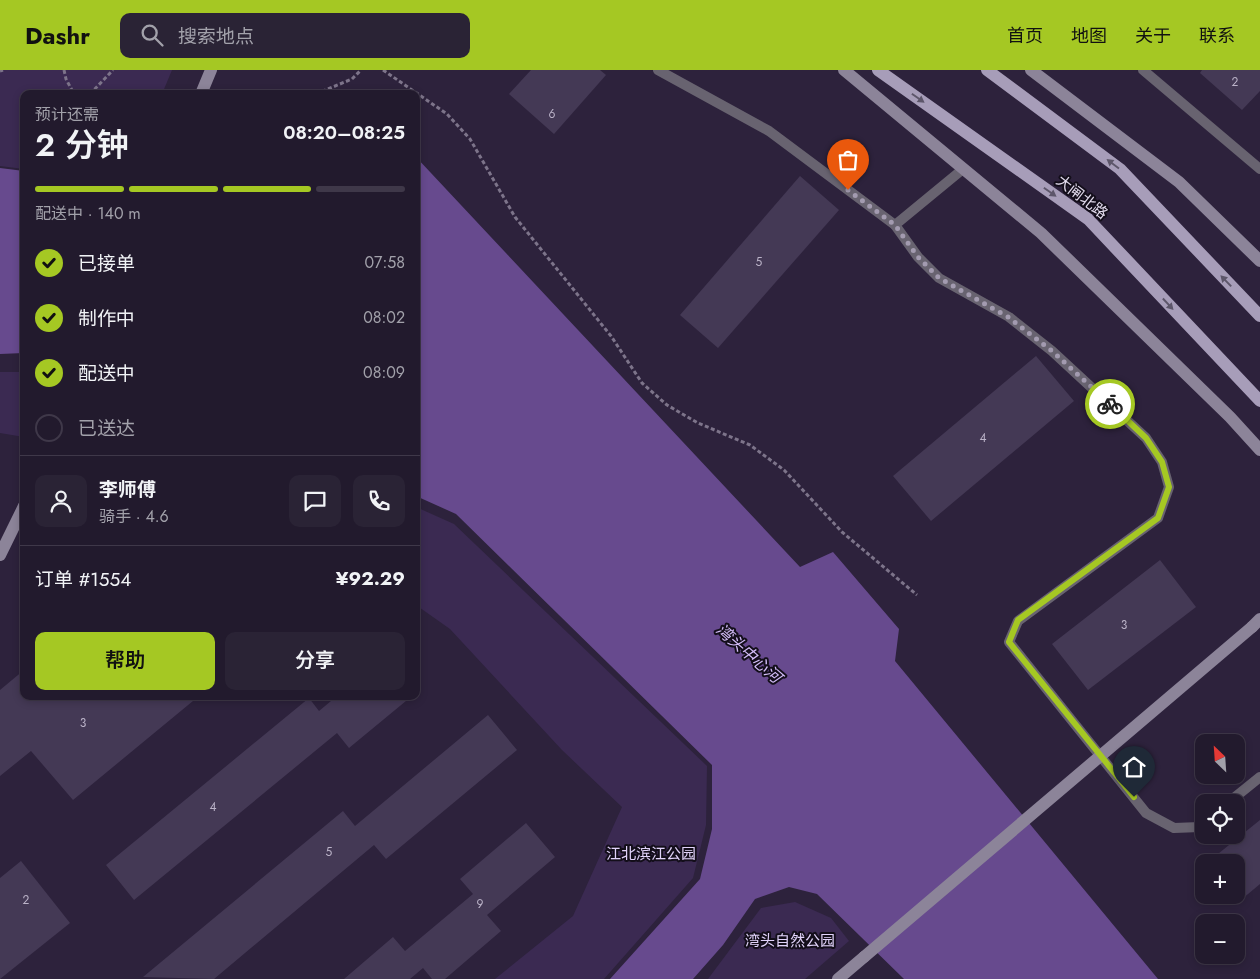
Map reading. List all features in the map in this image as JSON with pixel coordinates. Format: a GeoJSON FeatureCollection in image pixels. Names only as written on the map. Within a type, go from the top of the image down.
{"type":"FeatureCollection","features":[{"type":"Feature","properties":{"kind":"main road","name":"大闸北路"},"geometry":{"type":"LineString","coordinates":[[878,70],[1088,219],[1260,401]]}},
{"type":"Feature","properties":{"kind":"main road"},"geometry":{"type":"LineString","coordinates":[[987,70],[1120,169],[1260,316]]}},
{"type":"Feature","properties":{"kind":"street"},"geometry":{"type":"LineString","coordinates":[[203,90],[211,70]]}},
{"type":"Feature","properties":{"kind":"street"},"geometry":{"type":"LineString","coordinates":[[844,70],[1041,233],[1230,417],[1260,450]]}},
{"type":"Feature","properties":{"kind":"street"},"geometry":{"type":"LineString","coordinates":[[1031,70],[1179,182],[1260,261]]}},
{"type":"Feature","properties":{"kind":"street"},"geometry":{"type":"LineString","coordinates":[[0,555],[20,514]]}},
{"type":"Feature","properties":{"kind":"street"},"geometry":{"type":"LineString","coordinates":[[838,979],[1256,623]]}},
{"type":"Feature","properties":{"kind":"lane"},"geometry":{"type":"LineString","coordinates":[[658,70],[770,131],[895,225],[918,257],[939,278],[1008,317],[1052,351],[1146,438],[1162,462],[1169,487],[1158,518],[1018,620],[1009,642],[1146,813],[1174,828],[1195,827]]}},
{"type":"Feature","properties":{"kind":"lane"},"geometry":{"type":"LineString","coordinates":[[1143,70],[1260,169]]}},
{"type":"Feature","properties":{"kind":"lane"},"geometry":{"type":"LineString","coordinates":[[895,225],[963,169]]}},
{"type":"Feature","properties":{"kind":"lane"},"geometry":{"type":"LineString","coordinates":[[1239,794],[1260,777]]}},
{"type":"Feature","properties":{"kind":"path"},"geometry":{"type":"LineString","coordinates":[[64,70],[72,90]]}},
{"type":"Feature","properties":{"kind":"path"},"geometry":{"type":"LineString","coordinates":[[94,90],[113,70]]}},
{"type":"Feature","properties":{"kind":"path"},"geometry":{"type":"LineString","coordinates":[[326,90],[352,79],[361,70]]}},
{"type":"Feature","properties":{"kind":"path"},"geometry":{"type":"LineString","coordinates":[[383,70],[412,90]]}},
{"type":"Feature","properties":{"kind":"path"},"geometry":{"type":"LineString","coordinates":[[420,95],[447,114],[470,138],[515,217],[611,336],[642,383],[667,405],[698,423],[750,444],[778,465],[842,532],[917,595]]}},
{"type":"Feature","properties":{"kind":"green space"},"geometry":{"type":"Polygon","coordinates":[[[0,70],[172,70],[164,90],[20,90],[20,168],[0,166],[0,70]]]}},
{"type":"Feature","properties":{"kind":"green space"},"geometry":{"type":"Polygon","coordinates":[[[0,372],[20,372],[20,436],[0,433],[0,372]]]}},
{"type":"Feature","properties":{"kind":"green space","name":"江北滨江公园"},"geometry":{"type":"Polygon","coordinates":[[[420,509],[454,524],[707,766],[706,825],[693,878],[604,979],[495,979],[573,916],[622,807],[562,750],[450,629],[420,608],[420,509]]]}},
{"type":"Feature","properties":{"kind":"green space","name":"湾头自然公园"},"geometry":{"type":"Polygon","coordinates":[[[795,902],[831,918],[849,941],[805,979],[708,979],[761,908],[795,902]]]}},
{"type":"Feature","properties":{"kind":"water","name":"湾头中心河"},"geometry":{"type":"Polygon","coordinates":[[[420,161],[800,567],[833,552],[899,629],[895,661],[1158,979],[904,979],[817,894],[789,887],[755,899],[723,945],[693,979],[610,979],[700,879],[712,829],[712,765],[456,514],[420,498],[420,161]]]}},
{"type":"Feature","properties":{"kind":"water"},"geometry":{"type":"Polygon","coordinates":[[[0,168],[20,170],[20,353],[0,354],[0,168]]]}},
{"type":"Feature","properties":{"kind":"building"},"geometry":{"type":"Polygon","coordinates":[[[531,70],[600,70],[606,75],[554,134],[509,94],[531,70]]]}},
{"type":"Feature","properties":{"kind":"building"},"geometry":{"type":"Polygon","coordinates":[[[1202,70],[1260,70],[1260,91],[1242,110],[1200,73],[1202,70]]]}},
{"type":"Feature","properties":{"kind":"building"},"geometry":{"type":"Polygon","coordinates":[[[800,176],[839,210],[718,348],[680,315],[800,176]]]}},
{"type":"Feature","properties":{"kind":"building"},"geometry":{"type":"Polygon","coordinates":[[[1036,356],[1074,401],[931,521],[893,476],[1036,356]]]}},
{"type":"Feature","properties":{"kind":"building"},"geometry":{"type":"Polygon","coordinates":[[[1160,560],[1196,607],[1088,690],[1052,644],[1160,560]]]}},
{"type":"Feature","properties":{"kind":"building"},"geometry":{"type":"Polygon","coordinates":[[[20,673],[20,700],[194,700],[73,800],[31,751],[0,776],[0,690],[20,673]]]}},
{"type":"Feature","properties":{"kind":"building"},"geometry":{"type":"Polygon","coordinates":[[[307,700],[311,700],[319,711],[332,700],[407,700],[349,748],[337,733],[134,900],[106,865],[307,700]]]}},
{"type":"Feature","properties":{"kind":"building"},"geometry":{"type":"Polygon","coordinates":[[[488,715],[517,750],[386,859],[374,845],[214,979],[143,977],[343,811],[355,826],[488,715]]]}},
{"type":"Feature","properties":{"kind":"building"},"geometry":{"type":"Polygon","coordinates":[[[1260,820],[1260,884],[1245,896],[1245,854],[1218,854],[1230,844],[1245,844],[1245,832],[1260,820]]]}},
{"type":"Feature","properties":{"kind":"building"},"geometry":{"type":"Polygon","coordinates":[[[526,823],[555,857],[487,915],[501,931],[445,979],[432,979],[423,968],[410,979],[344,979],[393,937],[405,951],[473,894],[460,879],[526,823]]]}},
{"type":"Feature","properties":{"kind":"building"},"geometry":{"type":"Polygon","coordinates":[[[21,861],[70,923],[0,979],[0,878],[21,861]]]}},
{"type":"Feature","properties":{"kind":"way so far"},"geometry":{"type":"LineString","coordinates":[[848,190],[895,225],[918,257],[939,278],[1008,317],[1052,351],[1110,404]]}},
{"type":"Feature","properties":{"kind":"route"},"geometry":{"type":"LineString","coordinates":[[1110,404],[1146,438],[1162,462],[1169,487],[1158,518],[1018,620],[1009,642],[1134,797]]}}]}
